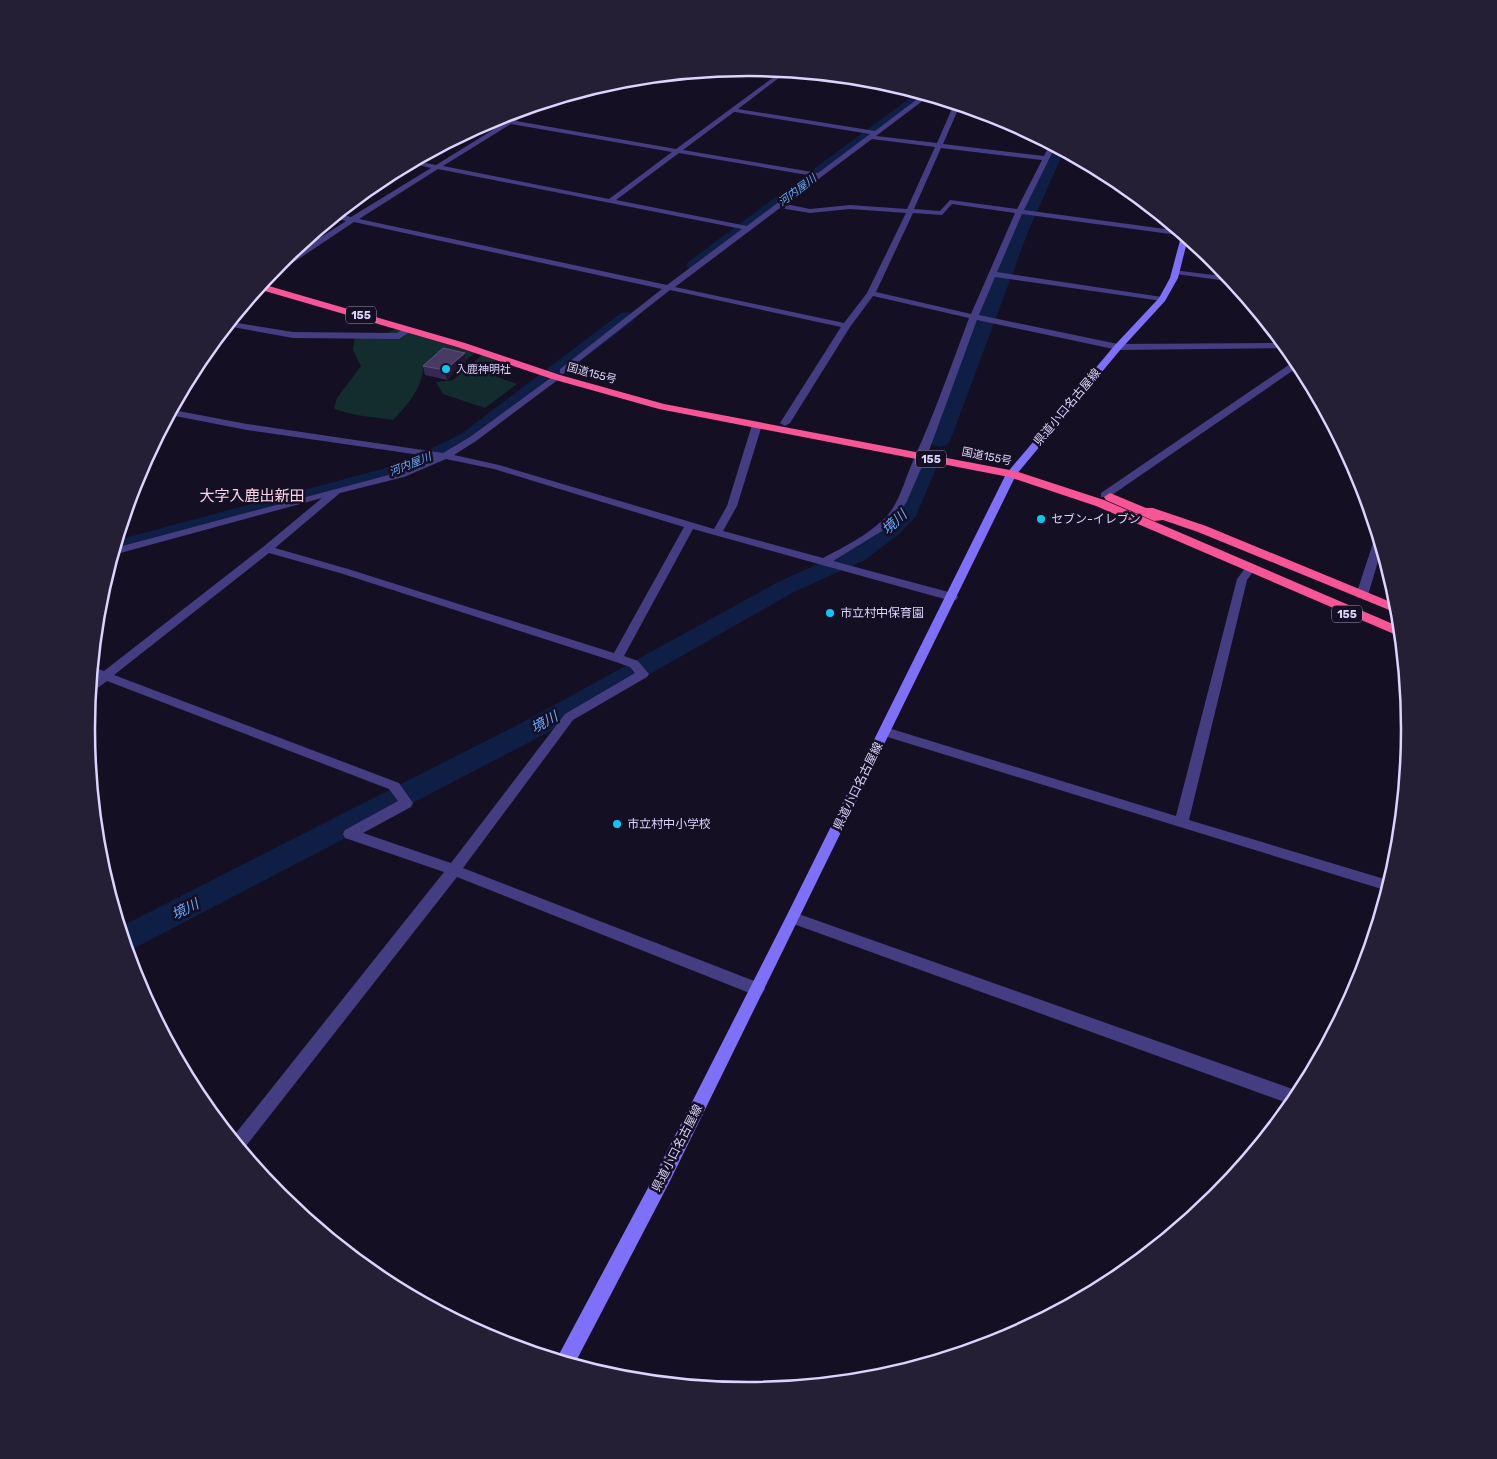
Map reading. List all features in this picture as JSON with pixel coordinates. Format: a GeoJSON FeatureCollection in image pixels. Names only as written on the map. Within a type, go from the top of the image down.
{"type":"FeatureCollection","features":[{"type":"Feature","properties":{"kind":"highway","name":"国道155号"},"geometry":{"type":"LineString","coordinates":[[268,288],[522,362],[663,406],[757,425],[922,452]]}},
{"type":"Feature","properties":{"kind":"highway","name":"国道155号"},"geometry":{"type":"LineString","coordinates":[[560,374],[678,401],[1014,470],[1105,495],[1133,506],[1394,629]]}},
{"type":"Feature","properties":{"kind":"highway","name":"国道155号"},"geometry":{"type":"LineString","coordinates":[[1014,470],[1100,503],[1292,588],[1393,625]]}},
{"type":"Feature","properties":{"kind":"highway","name":"155"},"geometry":{"type":"LineString","coordinates":[[1133,506],[1202,530],[1390,606]]}},
{"type":"Feature","properties":{"kind":"highway","name":"155"},"geometry":{"type":"LineString","coordinates":[[1292,588],[1395,637]]}},
{"type":"Feature","properties":{"kind":"main road","name":"県道小口名古屋線"},"geometry":{"type":"LineString","coordinates":[[568,1357],[663,1176],[793,918],[1014,470],[1118,347],[1162,299],[1176,272],[1183,241]]}},
{"type":"Feature","properties":{"kind":"street"},"geometry":{"type":"LineString","coordinates":[[610,201],[777,77]]}},
{"type":"Feature","properties":{"kind":"street"},"geometry":{"type":"LineString","coordinates":[[121,550],[400,475],[445,456],[473,439],[560,374],[668,288],[868,137],[920,100]]}},
{"type":"Feature","properties":{"kind":"street"},"geometry":{"type":"LineString","coordinates":[[735,110],[875,133]]}},
{"type":"Feature","properties":{"kind":"street"},"geometry":{"type":"LineString","coordinates":[[785,422],[846,326],[871,293],[954,110]]}},
{"type":"Feature","properties":{"kind":"street"},"geometry":{"type":"LineString","coordinates":[[509,122],[817,176]]}},
{"type":"Feature","properties":{"kind":"street"},"geometry":{"type":"LineString","coordinates":[[304,252],[508,123]]}},
{"type":"Feature","properties":{"kind":"street"},"geometry":{"type":"LineString","coordinates":[[868,137],[1045,158]]}},
{"type":"Feature","properties":{"kind":"street"},"geometry":{"type":"LineString","coordinates":[[824,562],[872,534],[893,515],[902,501],[992,274],[1050,151]]}},
{"type":"Feature","properties":{"kind":"street"},"geometry":{"type":"LineString","coordinates":[[422,164],[748,228]]}},
{"type":"Feature","properties":{"kind":"street"},"geometry":{"type":"LineString","coordinates":[[778,205],[810,211],[850,207],[910,210],[942,214],[950,202],[1173,233]]}},
{"type":"Feature","properties":{"kind":"street"},"geometry":{"type":"LineString","coordinates":[[343,218],[846,326]]}},
{"type":"Feature","properties":{"kind":"street"},"geometry":{"type":"LineString","coordinates":[[1176,272],[1220,278]]}},
{"type":"Feature","properties":{"kind":"street"},"geometry":{"type":"LineString","coordinates":[[992,274],[1162,299]]}},
{"type":"Feature","properties":{"kind":"street"},"geometry":{"type":"LineString","coordinates":[[871,293],[1118,347],[1277,346]]}},
{"type":"Feature","properties":{"kind":"street"},"geometry":{"type":"LineString","coordinates":[[236,325],[293,335],[399,336],[410,329]]}},
{"type":"Feature","properties":{"kind":"street"},"geometry":{"type":"LineString","coordinates":[[1105,495],[1292,367]]}},
{"type":"Feature","properties":{"kind":"street"},"geometry":{"type":"LineString","coordinates":[[178,413],[247,427],[445,456],[496,467],[690,526],[952,597]]}},
{"type":"Feature","properties":{"kind":"street"},"geometry":{"type":"LineString","coordinates":[[717,533],[732,506],[757,425]]}},
{"type":"Feature","properties":{"kind":"street"},"geometry":{"type":"LineString","coordinates":[[98,674],[267,549],[336,491]]}},
{"type":"Feature","properties":{"kind":"street"},"geometry":{"type":"LineString","coordinates":[[617,658],[690,526]]}},
{"type":"Feature","properties":{"kind":"street"},"geometry":{"type":"LineString","coordinates":[[241,1140],[454,870],[569,717],[643,674],[634,664],[617,658],[353,574],[267,549]]}},
{"type":"Feature","properties":{"kind":"street"},"geometry":{"type":"LineString","coordinates":[[1362,594],[1376,551]]}},
{"type":"Feature","properties":{"kind":"street"},"geometry":{"type":"LineString","coordinates":[[1181,823],[1242,579],[1250,569]]}},
{"type":"Feature","properties":{"kind":"street"},"geometry":{"type":"LineString","coordinates":[[98,674],[394,786],[406,803],[350,834],[454,870],[757,989]]}},
{"type":"Feature","properties":{"kind":"street"},"geometry":{"type":"LineString","coordinates":[[885,732],[1383,884]]}},
{"type":"Feature","properties":{"kind":"street"},"geometry":{"type":"LineString","coordinates":[[793,918],[1289,1096]]}},
{"type":"Feature","properties":{"kind":"green space"},"geometry":{"type":"Polygon","coordinates":[[[397,329],[475,353],[466,360],[445,356],[423,368],[417,390],[393,420],[356,415],[334,409],[337,398],[361,366],[353,350],[355,337],[379,336],[397,329]]]}},
{"type":"Feature","properties":{"kind":"green space"},"geometry":{"type":"Polygon","coordinates":[[[482,355],[496,360],[482,371],[517,384],[485,408],[443,394],[436,382],[453,380],[482,355]]]}},
{"type":"Feature","properties":{"kind":"building"},"geometry":{"type":"Polygon","coordinates":[[[443,348],[465,353],[445,370],[423,366],[443,348]]]}},
{"type":"Feature","properties":{"kind":"waterway","name":"河内屋川"},"geometry":{"type":"LineString","coordinates":[[694,265],[917,99]]}},
{"type":"Feature","properties":{"kind":"waterway","name":"境川"},"geometry":{"type":"LineString","coordinates":[[940,441],[1020,232],[1056,154]]}},
{"type":"Feature","properties":{"kind":"waterway","name":"河内屋川"},"geometry":{"type":"LineString","coordinates":[[122,546],[404,469],[468,438],[627,317]]}},
{"type":"Feature","properties":{"kind":"waterway","name":"境川"},"geometry":{"type":"LineString","coordinates":[[129,937],[536,727],[786,587],[857,555],[891,529],[908,511],[928,464]]}},
{"type":"Feature","properties":{"kind":"place","name":"入鹿神明社"},"geometry":{"type":"Point","coordinates":[446,369]}},
{"type":"Feature","properties":{"kind":"place","name":"セブン-イレブン"},"geometry":{"type":"Point","coordinates":[1041,519]}},
{"type":"Feature","properties":{"kind":"place","name":"市立村中保育園"},"geometry":{"type":"Point","coordinates":[830,613]}},
{"type":"Feature","properties":{"kind":"place","name":"市立村中小学校"},"geometry":{"type":"Point","coordinates":[617,824]}},
{"type":"Feature","properties":{"kind":"district","name":"大字入鹿出新田"},"geometry":{"type":"Point","coordinates":[252,496]}}]}
